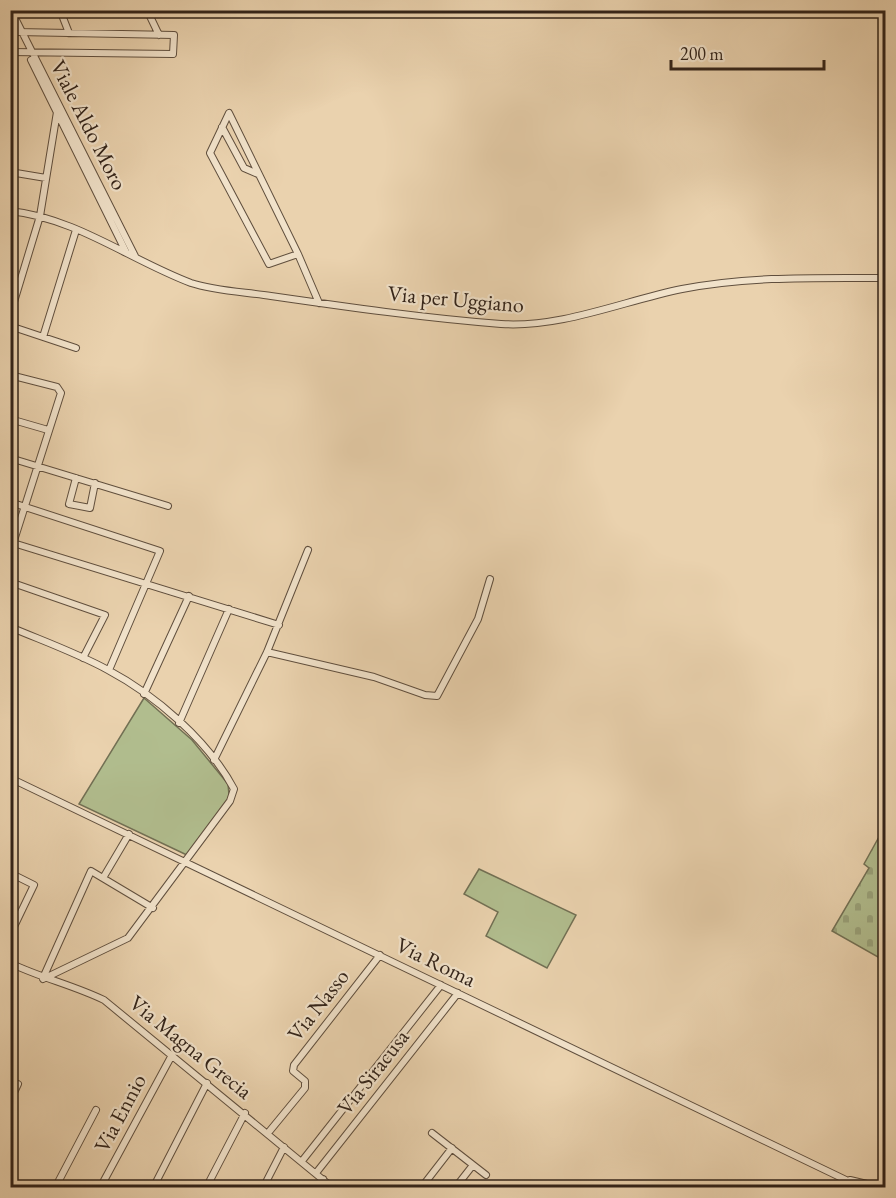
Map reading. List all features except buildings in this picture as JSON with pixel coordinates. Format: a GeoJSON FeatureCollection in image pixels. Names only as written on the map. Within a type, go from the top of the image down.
{"type":"FeatureCollection","features":[{"type":"Feature","properties":{"kind":"street","name":"Viale Aldo Moro"},"geometry":{"type":"LineString","coordinates":[[10,10],[19,32],[135,256]]}},
{"type":"Feature","properties":{"kind":"street"},"geometry":{"type":"LineString","coordinates":[[60,10],[69,33]]}},
{"type":"Feature","properties":{"kind":"street"},"geometry":{"type":"LineString","coordinates":[[147,10],[159,35]]}},
{"type":"Feature","properties":{"kind":"street","name":"Viale Aldo Moro"},"geometry":{"type":"LineString","coordinates":[[10,19],[19,32]]}},
{"type":"Feature","properties":{"kind":"street"},"geometry":{"type":"LineString","coordinates":[[10,52],[173,54],[174,35],[19,32]]}},
{"type":"Feature","properties":{"kind":"street","name":"Viale Aldo Moro"},"geometry":{"type":"LineString","coordinates":[[30,53],[126,252]]}},
{"type":"Feature","properties":{"kind":"street"},"geometry":{"type":"LineString","coordinates":[[10,315],[40,216],[57,112]]}},
{"type":"Feature","properties":{"kind":"street"},"geometry":{"type":"LineString","coordinates":[[298,254],[269,264],[210,153],[229,113],[298,254],[319,303]]}},
{"type":"Feature","properties":{"kind":"street"},"geometry":{"type":"LineString","coordinates":[[222,127],[244,168],[259,174]]}},
{"type":"Feature","properties":{"kind":"street"},"geometry":{"type":"LineString","coordinates":[[10,172],[46,178]]}},
{"type":"Feature","properties":{"kind":"street"},"geometry":{"type":"LineString","coordinates":[[10,211],[40,216],[126,252]]}},
{"type":"Feature","properties":{"kind":"street"},"geometry":{"type":"LineString","coordinates":[[43,337],[76,230]]}},
{"type":"Feature","properties":{"kind":"street","name":"Via per Uggiano"},"geometry":{"type":"LineString","coordinates":[[126,252],[192,283],[319,303],[521,325],[543,323],[682,289],[718,284],[793,278],[885,278]]}},
{"type":"Feature","properties":{"kind":"street"},"geometry":{"type":"LineString","coordinates":[[10,326],[76,348]]}},
{"type":"Feature","properties":{"kind":"street"},"geometry":{"type":"LineString","coordinates":[[10,375],[60,390],[61,398],[48,430],[10,553]]}},
{"type":"Feature","properties":{"kind":"street"},"geometry":{"type":"LineString","coordinates":[[10,419],[48,430]]}},
{"type":"Feature","properties":{"kind":"street"},"geometry":{"type":"LineString","coordinates":[[10,458],[168,506]]}},
{"type":"Feature","properties":{"kind":"street"},"geometry":{"type":"LineString","coordinates":[[76,478],[69,504],[90,508],[94,483]]}},
{"type":"Feature","properties":{"kind":"street"},"geometry":{"type":"LineString","coordinates":[[10,502],[159,550],[160,556],[109,670]]}},
{"type":"Feature","properties":{"kind":"street"},"geometry":{"type":"LineString","coordinates":[[12,542],[279,625]]}},
{"type":"Feature","properties":{"kind":"street"},"geometry":{"type":"LineString","coordinates":[[214,760],[267,652],[308,550]]}},
{"type":"Feature","properties":{"kind":"street"},"geometry":{"type":"LineString","coordinates":[[267,652],[364,675],[437,696],[478,620],[490,579]]}},
{"type":"Feature","properties":{"kind":"street"},"geometry":{"type":"LineString","coordinates":[[10,582],[105,615],[83,658]]}},
{"type":"Feature","properties":{"kind":"street"},"geometry":{"type":"LineString","coordinates":[[144,694],[189,596]]}},
{"type":"Feature","properties":{"kind":"street"},"geometry":{"type":"LineString","coordinates":[[179,723],[229,609]]}},
{"type":"Feature","properties":{"kind":"street"},"geometry":{"type":"LineString","coordinates":[[10,627],[109,670],[144,694],[179,723],[214,760],[229,780],[234,796],[153,908],[128,938],[43,979]]}},
{"type":"Feature","properties":{"kind":"street","name":"Via Roma"},"geometry":{"type":"LineString","coordinates":[[10,778],[187,861],[846,1180],[856,1188]]}},
{"type":"Feature","properties":{"kind":"street"},"geometry":{"type":"LineString","coordinates":[[104,878],[129,834]]}},
{"type":"Feature","properties":{"kind":"street"},"geometry":{"type":"LineString","coordinates":[[43,979],[91,871],[153,908]]}},
{"type":"Feature","properties":{"kind":"street"},"geometry":{"type":"LineString","coordinates":[[10,873],[34,885],[10,934]]}},
{"type":"Feature","properties":{"kind":"street","name":"Via Nasso"},"geometry":{"type":"LineString","coordinates":[[268,1133],[305,1088],[305,1082],[293,1071],[294,1065],[380,955]]}},
{"type":"Feature","properties":{"kind":"street","name":"Via Magna Grecia"},"geometry":{"type":"LineString","coordinates":[[10,963],[43,979],[71,984],[104,1000],[245,1113],[333,1188]]}},
{"type":"Feature","properties":{"kind":"street"},"geometry":{"type":"LineString","coordinates":[[302,1161],[441,985]]}},
{"type":"Feature","properties":{"kind":"street","name":"Via Siracusa"},"geometry":{"type":"LineString","coordinates":[[316,1173],[458,993]]}},
{"type":"Feature","properties":{"kind":"street","name":"Via Ennio"},"geometry":{"type":"LineString","coordinates":[[100,1188],[172,1055]]}},
{"type":"Feature","properties":{"kind":"street"},"geometry":{"type":"LineString","coordinates":[[153,1188],[207,1083]]}},
{"type":"Feature","properties":{"kind":"street"},"geometry":{"type":"LineString","coordinates":[[10,1101],[18,1084]]}},
{"type":"Feature","properties":{"kind":"street"},"geometry":{"type":"LineString","coordinates":[[55,1188],[96,1110]]}},
{"type":"Feature","properties":{"kind":"street"},"geometry":{"type":"LineString","coordinates":[[206,1188],[245,1113]]}},
{"type":"Feature","properties":{"kind":"street"},"geometry":{"type":"LineString","coordinates":[[432,1133],[486,1175]]}},
{"type":"Feature","properties":{"kind":"street"},"geometry":{"type":"LineString","coordinates":[[263,1188],[285,1147]]}},
{"type":"Feature","properties":{"kind":"street"},"geometry":{"type":"LineString","coordinates":[[421,1188],[452,1148]]}},
{"type":"Feature","properties":{"kind":"street"},"geometry":{"type":"LineString","coordinates":[[455,1188],[473,1165]]}},
{"type":"Feature","properties":{"kind":"street"},"geometry":{"type":"LineString","coordinates":[[319,1188],[323,1179]]}},
{"type":"Feature","properties":{"kind":"street","name":"Via Roma"},"geometry":{"type":"LineString","coordinates":[[846,1180],[884,1188]]}},
{"type":"Feature","properties":{"kind":"green space"},"geometry":{"type":"Polygon","coordinates":[[[144,698],[192,740],[228,784],[227,804],[189,856],[79,804],[144,698]]]}},
{"type":"Feature","properties":{"kind":"green space"},"geometry":{"type":"Polygon","coordinates":[[[885,826],[885,961],[832,931],[869,868],[864,864],[885,826]]]}},
{"type":"Feature","properties":{"kind":"green space"},"geometry":{"type":"Polygon","coordinates":[[[479,869],[576,915],[547,968],[486,936],[498,912],[464,894],[479,869]]]}}]}
